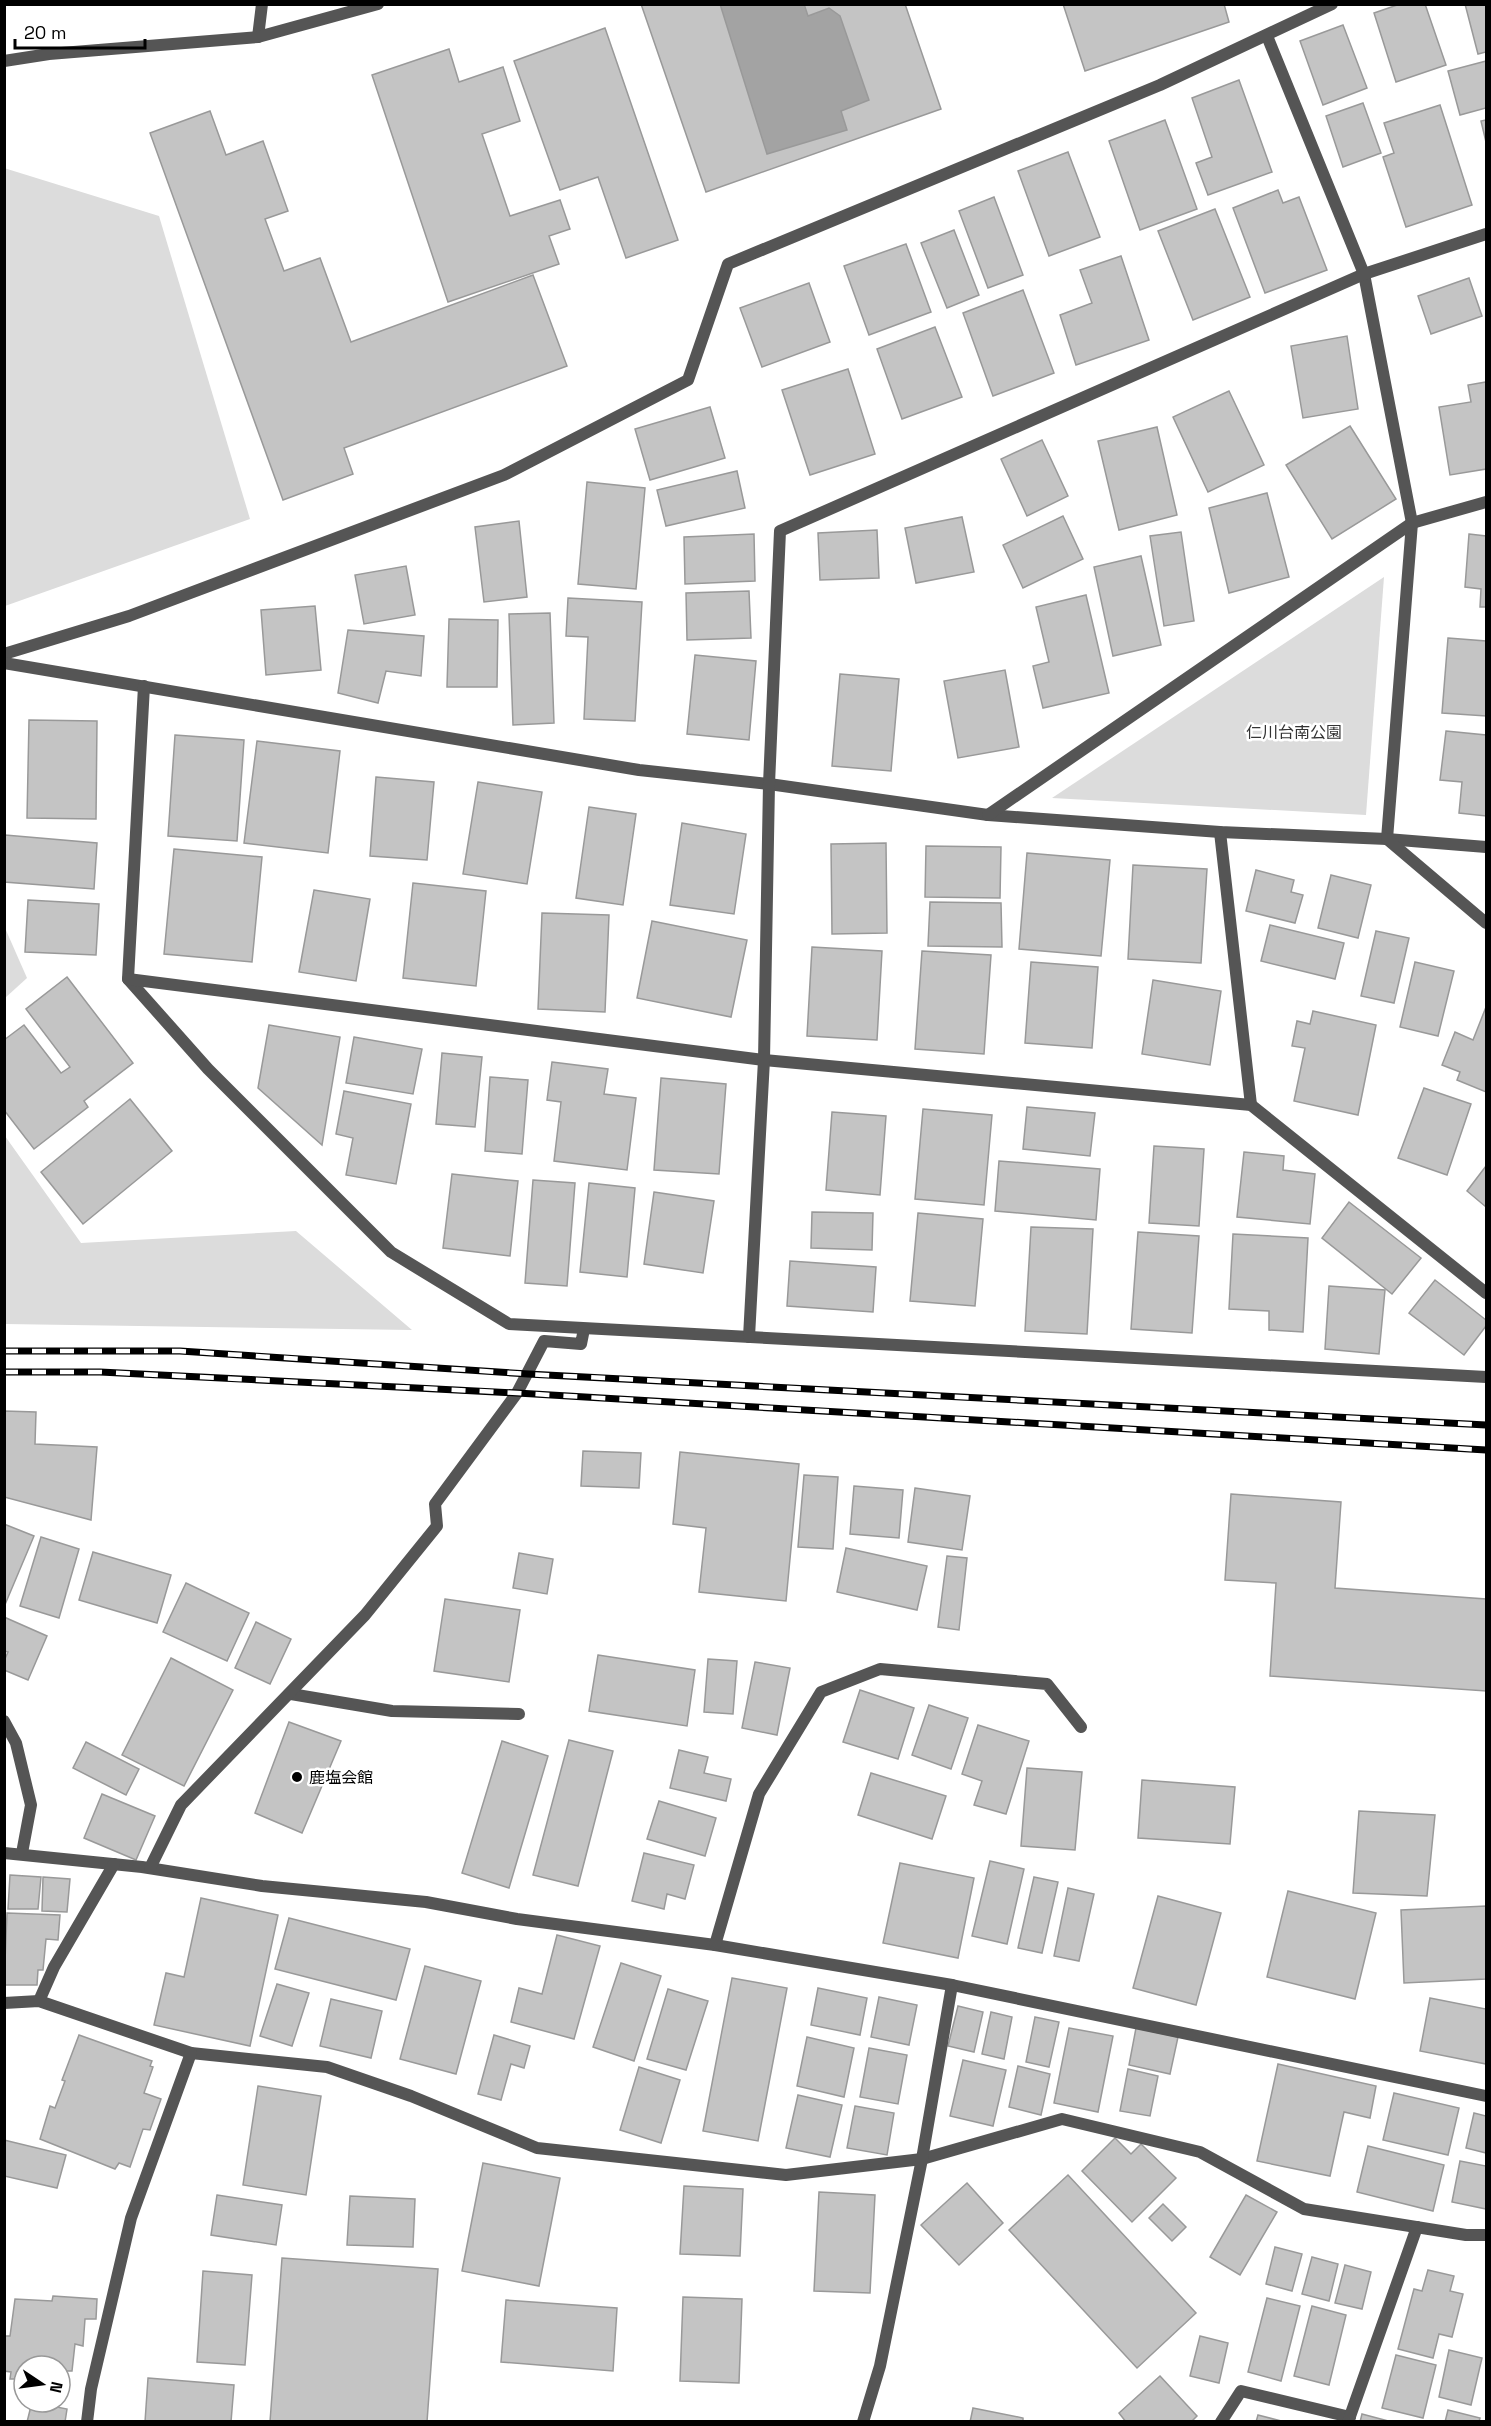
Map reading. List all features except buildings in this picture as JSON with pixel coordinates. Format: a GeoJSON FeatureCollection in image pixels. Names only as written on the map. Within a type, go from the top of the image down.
{"type":"FeatureCollection","features":[{"type":"Feature","properties":{"kind":"street"},"geometry":{"type":"LineString","coordinates":[[4,61],[49,54],[258,37],[378,4]]}},
{"type":"Feature","properties":{"kind":"street"},"geometry":{"type":"LineString","coordinates":[[4,654],[129,616],[504,475],[688,380],[728,264],[1160,85],[1332,4]]}},
{"type":"Feature","properties":{"kind":"street"},"geometry":{"type":"LineString","coordinates":[[258,37],[262,5]]}},
{"type":"Feature","properties":{"kind":"street"},"geometry":{"type":"LineString","coordinates":[[1267,36],[1364,274],[1412,523],[1387,839]]}},
{"type":"Feature","properties":{"kind":"street"},"geometry":{"type":"LineString","coordinates":[[749,1337],[764,1060],[769,784],[780,531],[1364,274],[1486,234]]}},
{"type":"Feature","properties":{"kind":"street"},"geometry":{"type":"LineString","coordinates":[[988,814],[1412,523],[1486,502]]}},
{"type":"Feature","properties":{"kind":"street"},"geometry":{"type":"LineString","coordinates":[[4,663],[639,770],[769,784],[988,814],[1220,832],[1387,839],[1486,847]]}},
{"type":"Feature","properties":{"kind":"street"},"geometry":{"type":"LineString","coordinates":[[144,686],[128,979],[208,1069],[391,1252],[509,1324],[1486,1377]]}},
{"type":"Feature","properties":{"kind":"street"},"geometry":{"type":"LineString","coordinates":[[1220,832],[1251,1105]]}},
{"type":"Feature","properties":{"kind":"street"},"geometry":{"type":"LineString","coordinates":[[1387,839],[1486,923]]}},
{"type":"Feature","properties":{"kind":"street"},"geometry":{"type":"LineString","coordinates":[[128,979],[764,1060],[1251,1105],[1486,1293]]}},
{"type":"Feature","properties":{"kind":"street"},"geometry":{"type":"LineString","coordinates":[[150,1868],[182,1805],[365,1615],[437,1527],[435,1504],[517,1393],[544,1341],[581,1344],[584,1329]]}},
{"type":"Feature","properties":{"kind":"street"},"geometry":{"type":"LineString","coordinates":[[715,1945],[759,1794],[821,1692],[880,1669],[1047,1684],[1081,1727]]}},
{"type":"Feature","properties":{"kind":"street"},"geometry":{"type":"LineString","coordinates":[[291,1694],[392,1711],[519,1714]]}},
{"type":"Feature","properties":{"kind":"street"},"geometry":{"type":"LineString","coordinates":[[4,1721],[16,1743],[31,1804],[22,1854]]}},
{"type":"Feature","properties":{"kind":"street"},"geometry":{"type":"LineString","coordinates":[[4,1853],[150,1868],[262,1886],[426,1902],[517,1919],[715,1945],[952,1985],[1486,2096]]}},
{"type":"Feature","properties":{"kind":"street"},"geometry":{"type":"LineString","coordinates":[[39,2001],[54,1967],[114,1864]]}},
{"type":"Feature","properties":{"kind":"street"},"geometry":{"type":"LineString","coordinates":[[863,2421],[880,2366],[922,2159],[952,1985]]}},
{"type":"Feature","properties":{"kind":"street"},"geometry":{"type":"LineString","coordinates":[[4,2003],[39,2001],[191,2053],[327,2067],[411,2096],[537,2148],[786,2175],[922,2159],[1062,2119],[1200,2152],[1304,2209],[1466,2235],[1486,2235]]}},
{"type":"Feature","properties":{"kind":"street"},"geometry":{"type":"LineString","coordinates":[[87,2421],[91,2389],[131,2218],[191,2053]]}},
{"type":"Feature","properties":{"kind":"street"},"geometry":{"type":"LineString","coordinates":[[1221,2421],[1241,2391],[1349,2419],[1417,2227]]}},
{"type":"Feature","properties":{"kind":"green space"},"geometry":{"type":"Polygon","coordinates":[[[4,168],[159,216],[250,519],[5,606],[4,168]]]}},
{"type":"Feature","properties":{"kind":"green space","name":"仁川台南公園"},"geometry":{"type":"Polygon","coordinates":[[[1384,577],[1366,815],[1052,798],[1384,577]]]}},
{"type":"Feature","properties":{"kind":"green space"},"geometry":{"type":"Polygon","coordinates":[[[5,928],[27,978],[4,998],[5,928]]]}},
{"type":"Feature","properties":{"kind":"green space"},"geometry":{"type":"Polygon","coordinates":[[[5,1136],[81,1243],[296,1231],[412,1330],[5,1324],[5,1136]]]}},
{"type":"Feature","properties":{"kind":"shaded area"},"geometry":{"type":"Polygon","coordinates":[[[720,5],[804,5],[808,16],[829,8],[840,16],[869,100],[841,111],[847,130],[767,154],[720,5]]]}},
{"type":"Feature","properties":{"kind":"railway"},"geometry":{"type":"LineString","coordinates":[[4,1351],[180,1351],[528,1374],[1486,1425]]}},
{"type":"Feature","properties":{"kind":"railway"},"geometry":{"type":"LineString","coordinates":[[4,1372],[100,1372],[517,1393],[1486,1450]]}},
{"type":"Feature","properties":{"kind":"place","name":"鹿塩会館"},"geometry":{"type":"Point","coordinates":[297,1777]}}]}
